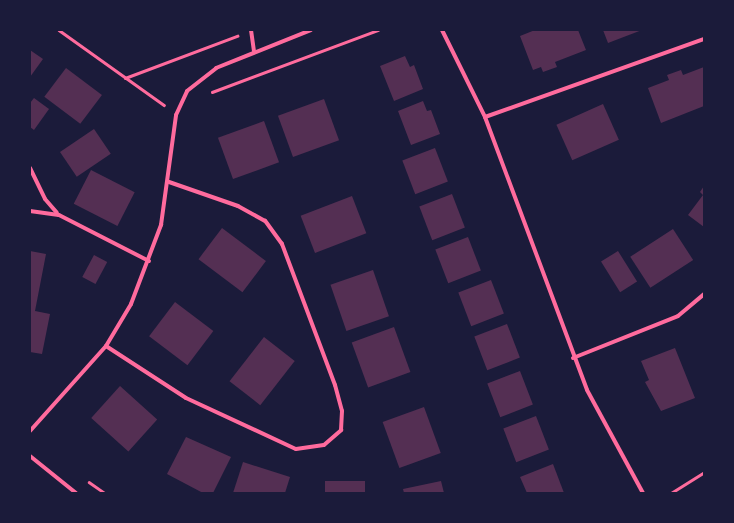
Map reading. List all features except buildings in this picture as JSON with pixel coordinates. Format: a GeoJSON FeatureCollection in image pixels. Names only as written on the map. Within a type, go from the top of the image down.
{"type":"FeatureCollection","features":[{"type":"Feature","properties":{"kind":"street"},"geometry":{"type":"LineString","coordinates":[[251,30],[254,51]]}},
{"type":"Feature","properties":{"kind":"street"},"geometry":{"type":"LineString","coordinates":[[30,431],[106,346],[131,304],[150,262],[169,182],[176,115],[187,91],[216,68],[254,51],[311,30]]}},
{"type":"Feature","properties":{"kind":"street"},"geometry":{"type":"LineString","coordinates":[[442,30],[485,117],[573,358],[643,493]]}},
{"type":"Feature","properties":{"kind":"street"},"geometry":{"type":"LineString","coordinates":[[485,117],[704,39]]}},
{"type":"Feature","properties":{"kind":"street"},"geometry":{"type":"LineString","coordinates":[[30,168],[45,199],[59,215]]}},
{"type":"Feature","properties":{"kind":"street"},"geometry":{"type":"LineString","coordinates":[[106,346],[186,398],[296,449],[324,445],[341,430],[342,411],[335,385],[282,244],[265,221],[238,206],[169,182]]}},
{"type":"Feature","properties":{"kind":"street"},"geometry":{"type":"LineString","coordinates":[[30,210],[59,215],[150,262]]}},
{"type":"Feature","properties":{"kind":"street"},"geometry":{"type":"LineString","coordinates":[[573,358],[678,316],[704,294]]}},
{"type":"Feature","properties":{"kind":"street"},"geometry":{"type":"LineString","coordinates":[[30,456],[76,493]]}},
{"type":"Feature","properties":{"kind":"path"},"geometry":{"type":"LineString","coordinates":[[125,78],[251,30]]}},
{"type":"Feature","properties":{"kind":"path"},"geometry":{"type":"LineString","coordinates":[[671,493],[704,472]]}}]}
